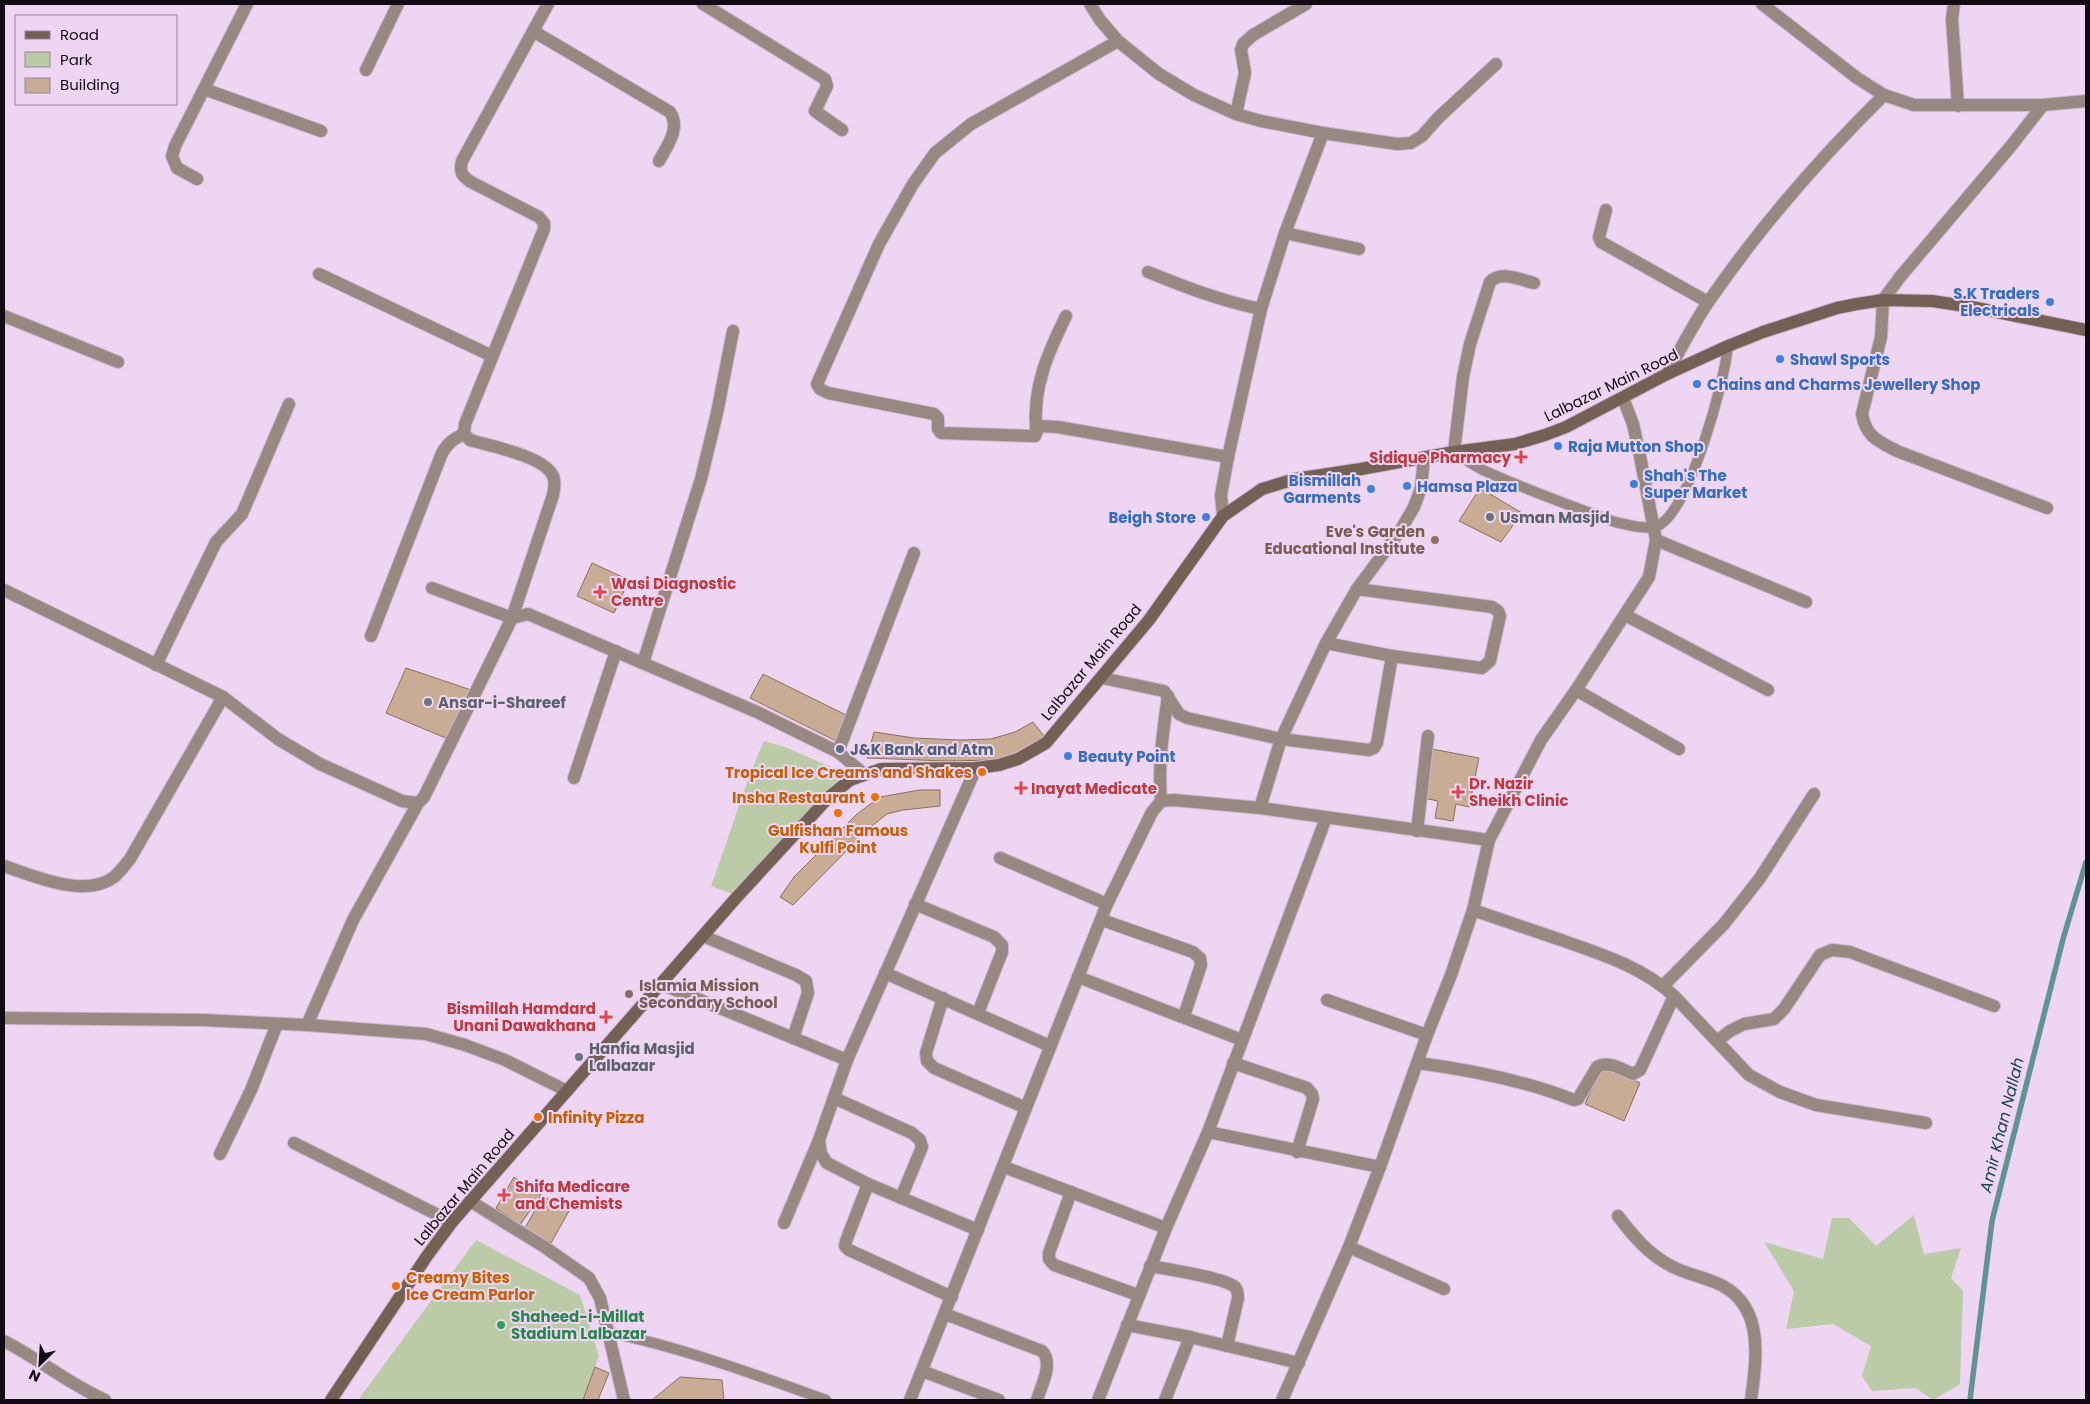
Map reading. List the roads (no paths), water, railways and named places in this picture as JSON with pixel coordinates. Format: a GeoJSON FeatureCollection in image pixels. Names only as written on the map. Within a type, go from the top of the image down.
{"type":"FeatureCollection","features":[{"type":"Feature","properties":{"kind":"main road","name":"Lalbazar Main Road"},"geometry":{"type":"LineString","coordinates":[[331,1400],[427,1256],[452,1222],[703,936],[829,797],[850,780],[881,769],[976,768],[1018,759],[1046,743],[1149,620],[1223,516],[1262,489],[1294,479],[1454,452],[1515,444],[1545,436],[1667,374],[1728,346],[1763,332],[1837,308],[1883,300],[1932,301],[1972,306],[2086,330]]}},
{"type":"Feature","properties":{"kind":"street"},"geometry":{"type":"LineString","coordinates":[[197,179],[177,168],[172,156],[175,146],[247,4]]}},
{"type":"Feature","properties":{"kind":"street"},"geometry":{"type":"LineString","coordinates":[[366,70],[398,4]]}},
{"type":"Feature","properties":{"kind":"street"},"geometry":{"type":"LineString","coordinates":[[464,434],[465,424],[544,228],[544,223],[539,217],[463,177],[460,169],[462,161],[548,4]]}},
{"type":"Feature","properties":{"kind":"street"},"geometry":{"type":"LineString","coordinates":[[703,4],[825,79],[827,86],[815,111],[842,130]]}},
{"type":"Feature","properties":{"kind":"street"},"geometry":{"type":"LineString","coordinates":[[1090,4],[1118,42],[1159,74],[1194,95],[1236,114],[1261,122],[1397,144],[1411,143],[1422,136],[1438,118],[1496,64]]}},
{"type":"Feature","properties":{"kind":"street"},"geometry":{"type":"LineString","coordinates":[[1236,114],[1245,72],[1241,50],[1244,44],[1253,35],[1306,4]]}},
{"type":"Feature","properties":{"kind":"street"},"geometry":{"type":"LineString","coordinates":[[1762,4],[1856,78],[1884,95],[1914,105],[2043,105],[2086,101]]}},
{"type":"Feature","properties":{"kind":"street"},"geometry":{"type":"LineString","coordinates":[[1954,4],[1952,19],[1958,106]]}},
{"type":"Feature","properties":{"kind":"street"},"geometry":{"type":"LineString","coordinates":[[533,31],[670,112],[675,119],[675,129],[659,161]]}},
{"type":"Feature","properties":{"kind":"street"},"geometry":{"type":"LineString","coordinates":[[1066,316],[1045,360],[1040,377],[1035,415],[1035,436],[942,433],[938,429],[938,418],[934,414],[828,393],[820,389],[817,384],[879,244],[913,184],[935,154],[971,124],[1118,42]]}},
{"type":"Feature","properties":{"kind":"street"},"geometry":{"type":"LineString","coordinates":[[204,89],[321,131]]}},
{"type":"Feature","properties":{"kind":"street"},"geometry":{"type":"LineString","coordinates":[[1667,374],[1708,302],[1817,163],[1884,95]]}},
{"type":"Feature","properties":{"kind":"street"},"geometry":{"type":"LineString","coordinates":[[2043,105],[1883,300],[1881,336],[1862,414],[1864,426],[1875,440],[1897,451],[2047,508]]}},
{"type":"Feature","properties":{"kind":"street"},"geometry":{"type":"LineString","coordinates":[[1223,516],[1221,495],[1261,309],[1285,233],[1323,133]]}},
{"type":"Feature","properties":{"kind":"street"},"geometry":{"type":"LineString","coordinates":[[1606,210],[1599,238],[1601,242],[1708,302]]}},
{"type":"Feature","properties":{"kind":"street"},"geometry":{"type":"LineString","coordinates":[[1285,233],[1359,249]]}},
{"type":"Feature","properties":{"kind":"street"},"geometry":{"type":"LineString","coordinates":[[1148,272],[1197,292],[1231,303],[1261,309]]}},
{"type":"Feature","properties":{"kind":"street"},"geometry":{"type":"LineString","coordinates":[[320,274],[492,356]]}},
{"type":"Feature","properties":{"kind":"street"},"geometry":{"type":"LineString","coordinates":[[1454,452],[1468,352],[1490,282],[1495,277],[1501,275],[1534,283]]}},
{"type":"Feature","properties":{"kind":"street"},"geometry":{"type":"LineString","coordinates":[[4,316],[118,362]]}},
{"type":"Feature","properties":{"kind":"street"},"geometry":{"type":"LineString","coordinates":[[644,663],[701,479],[717,413],[733,331]]}},
{"type":"Feature","properties":{"kind":"street"},"geometry":{"type":"LineString","coordinates":[[1282,1400],[1349,1247],[1380,1168],[1473,910],[1489,840],[1541,740],[1576,690],[1649,577],[1654,534],[1633,424],[1623,398]]}},
{"type":"Feature","properties":{"kind":"street"},"geometry":{"type":"LineString","coordinates":[[156,665],[216,542],[242,514],[289,404]]}},
{"type":"Feature","properties":{"kind":"street"},"geometry":{"type":"LineString","coordinates":[[1036,428],[1038,426],[1058,427],[1228,457]]}},
{"type":"Feature","properties":{"kind":"street"},"geometry":{"type":"LineString","coordinates":[[307,1025],[353,920],[418,803],[424,797],[512,618],[553,495],[554,478],[549,470],[542,465],[521,455],[470,440],[464,434]]}},
{"type":"Feature","properties":{"kind":"street"},"geometry":{"type":"LineString","coordinates":[[371,636],[442,453],[448,444],[464,434]]}},
{"type":"Feature","properties":{"kind":"street"},"geometry":{"type":"LineString","coordinates":[[1260,808],[1281,739],[1326,643],[1357,589],[1400,531],[1414,507],[1421,488],[1424,458]]}},
{"type":"Feature","properties":{"kind":"street"},"geometry":{"type":"LineString","coordinates":[[1654,534],[1806,602]]}},
{"type":"Feature","properties":{"kind":"street"},"geometry":{"type":"LineString","coordinates":[[838,752],[914,552]]}},
{"type":"Feature","properties":{"kind":"street"},"geometry":{"type":"LineString","coordinates":[[432,588],[512,618],[528,614],[644,663],[757,712],[838,752],[864,774]]}},
{"type":"Feature","properties":{"kind":"street"},"geometry":{"type":"LineString","coordinates":[[1326,643],[1392,656],[1482,668],[1490,661],[1500,616],[1498,611],[1492,607],[1357,589]]}},
{"type":"Feature","properties":{"kind":"street"},"geometry":{"type":"LineString","coordinates":[[4,590],[223,697],[278,739],[320,764],[402,801],[418,803]]}},
{"type":"Feature","properties":{"kind":"street"},"geometry":{"type":"LineString","coordinates":[[1625,615],[1768,690]]}},
{"type":"Feature","properties":{"kind":"street"},"geometry":{"type":"LineString","coordinates":[[574,778],[616,651]]}},
{"type":"Feature","properties":{"kind":"street"},"geometry":{"type":"LineString","coordinates":[[1102,678],[1164,691],[1179,714],[1187,718],[1281,739],[1369,750],[1374,748],[1377,743],[1392,656]]}},
{"type":"Feature","properties":{"kind":"street"},"geometry":{"type":"LineString","coordinates":[[1576,690],[1679,749]]}},
{"type":"Feature","properties":{"kind":"street"},"geometry":{"type":"LineString","coordinates":[[910,1400],[1108,904],[1152,812],[1160,801],[1160,753],[1168,696]]}},
{"type":"Feature","properties":{"kind":"street"},"geometry":{"type":"LineString","coordinates":[[4,866],[55,883],[73,886],[102,883],[113,877],[130,860],[223,697]]}},
{"type":"Feature","properties":{"kind":"street"},"geometry":{"type":"LineString","coordinates":[[1417,831],[1428,736]]}},
{"type":"Feature","properties":{"kind":"street"},"geometry":{"type":"LineString","coordinates":[[784,1223],[819,1140],[847,1060],[976,768]]}},
{"type":"Feature","properties":{"kind":"street"},"geometry":{"type":"LineString","coordinates":[[1663,986],[1724,924],[1754,886],[1814,794]]}},
{"type":"Feature","properties":{"kind":"street"},"geometry":{"type":"LineString","coordinates":[[1160,801],[1174,800],[1260,808],[1489,840]]}},
{"type":"Feature","properties":{"kind":"street"},"geometry":{"type":"LineString","coordinates":[[1098,1400],[1138,1295],[1208,1132],[1326,818]]}},
{"type":"Feature","properties":{"kind":"street"},"geometry":{"type":"LineString","coordinates":[[1000,858],[1108,904]]}},
{"type":"Feature","properties":{"kind":"street"},"geometry":{"type":"LineString","coordinates":[[915,904],[994,937],[1002,945],[1002,952],[978,1014]]}},
{"type":"Feature","properties":{"kind":"street"},"geometry":{"type":"LineString","coordinates":[[1473,910],[1619,961],[1646,974],[1674,996],[1749,1075],[1780,1092],[1816,1105],[1926,1123]]}},
{"type":"Feature","properties":{"kind":"street"},"geometry":{"type":"LineString","coordinates":[[1102,920],[1193,952],[1200,958],[1201,965],[1184,1016]]}},
{"type":"Feature","properties":{"kind":"street"},"geometry":{"type":"LineString","coordinates":[[703,936],[806,981],[808,993],[793,1038]]}},
{"type":"Feature","properties":{"kind":"street"},"geometry":{"type":"LineString","coordinates":[[1717,1041],[1730,1031],[1744,1024],[1774,1019],[1784,1009],[1820,955],[1832,950],[1850,952],[1994,1006]]}},
{"type":"Feature","properties":{"kind":"street"},"geometry":{"type":"LineString","coordinates":[[885,973],[1050,1046]]}},
{"type":"Feature","properties":{"kind":"street"},"geometry":{"type":"LineString","coordinates":[[1078,977],[1184,1016],[1242,1040]]}},
{"type":"Feature","properties":{"kind":"street"},"geometry":{"type":"LineString","coordinates":[[661,984],[847,1060]]}},
{"type":"Feature","properties":{"kind":"street"},"geometry":{"type":"LineString","coordinates":[[1418,1064],[1503,1077],[1541,1087],[1578,1100],[1597,1067],[1602,1064],[1607,1064],[1633,1074],[1640,1070],[1674,996]]}},
{"type":"Feature","properties":{"kind":"street"},"geometry":{"type":"LineString","coordinates":[[943,998],[926,1053],[927,1061],[934,1068],[1026,1108]]}},
{"type":"Feature","properties":{"kind":"street"},"geometry":{"type":"LineString","coordinates":[[1327,1000],[1427,1035]]}},
{"type":"Feature","properties":{"kind":"street"},"geometry":{"type":"LineString","coordinates":[[4,1018],[202,1020],[307,1025],[426,1034],[465,1044],[505,1060],[567,1091]]}},
{"type":"Feature","properties":{"kind":"street"},"geometry":{"type":"LineString","coordinates":[[220,1154],[251,1090],[278,1024]]}},
{"type":"Feature","properties":{"kind":"street"},"geometry":{"type":"LineString","coordinates":[[1233,1063],[1307,1088],[1312,1094],[1313,1099],[1297,1152]]}},
{"type":"Feature","properties":{"kind":"street"},"geometry":{"type":"LineString","coordinates":[[834,1098],[912,1133],[920,1140],[922,1147],[901,1198]]}},
{"type":"Feature","properties":{"kind":"street"},"geometry":{"type":"LineString","coordinates":[[1208,1132],[1380,1168]]}},
{"type":"Feature","properties":{"kind":"street"},"geometry":{"type":"LineString","coordinates":[[819,1140],[821,1154],[827,1163],[868,1184],[978,1230]]}},
{"type":"Feature","properties":{"kind":"street"},"geometry":{"type":"LineString","coordinates":[[294,1143],[452,1222]]}},
{"type":"Feature","properties":{"kind":"street"},"geometry":{"type":"LineString","coordinates":[[1004,1168],[1166,1228]]}},
{"type":"Feature","properties":{"kind":"street"},"geometry":{"type":"LineString","coordinates":[[868,1184],[845,1246],[849,1250],[952,1297]]}},
{"type":"Feature","properties":{"kind":"street"},"geometry":{"type":"LineString","coordinates":[[1071,1192],[1049,1253],[1049,1259],[1054,1265],[1138,1295]]}},
{"type":"Feature","properties":{"kind":"street"},"geometry":{"type":"LineString","coordinates":[[470,1201],[543,1246],[589,1278],[600,1298],[624,1400]]}},
{"type":"Feature","properties":{"kind":"street"},"geometry":{"type":"LineString","coordinates":[[1618,1216],[1636,1240],[1656,1256],[1674,1267],[1721,1285],[1732,1291],[1741,1301],[1751,1320],[1756,1338],[1757,1355],[1750,1400]]}},
{"type":"Feature","properties":{"kind":"street"},"geometry":{"type":"LineString","coordinates":[[1349,1247],[1444,1289]]}},
{"type":"Feature","properties":{"kind":"street"},"geometry":{"type":"LineString","coordinates":[[1150,1266],[1220,1281],[1235,1287],[1238,1298],[1228,1346]]}},
{"type":"Feature","properties":{"kind":"street"},"geometry":{"type":"LineString","coordinates":[[945,1314],[1042,1351],[1046,1355],[1048,1364],[1037,1400]]}},
{"type":"Feature","properties":{"kind":"street"},"geometry":{"type":"LineString","coordinates":[[1127,1325],[1190,1337],[1299,1362]]}},
{"type":"Feature","properties":{"kind":"street"},"geometry":{"type":"LineString","coordinates":[[1165,1400],[1190,1337]]}},
{"type":"Feature","properties":{"kind":"street"},"geometry":{"type":"LineString","coordinates":[[4,1341],[80,1388],[105,1400]]}},
{"type":"Feature","properties":{"kind":"street"},"geometry":{"type":"LineString","coordinates":[[922,1371],[999,1400]]}},
{"type":"Feature","properties":{"kind":"lane"},"geometry":{"type":"LineString","coordinates":[[1454,452],[1482,469],[1563,503],[1654,534],[1668,516],[1693,472],[1717,401],[1726,366],[1728,346]]}},
{"type":"Feature","properties":{"kind":"lane"},"geometry":{"type":"LineString","coordinates":[[607,1332],[644,1339],[826,1400]]}},
{"type":"Feature","properties":{"kind":"waterway","name":"Amir Khan Nallah"},"geometry":{"type":"LineString","coordinates":[[1970,1400],[1992,1221],[2063,939],[2086,862]]}},
{"type":"Feature","properties":{"kind":"place","name":"S.K Traders Electricals"},"geometry":{"type":"Point","coordinates":[2050,302]}},
{"type":"Feature","properties":{"kind":"place","name":"Shawl Sports"},"geometry":{"type":"Point","coordinates":[1780,359]}},
{"type":"Feature","properties":{"kind":"place","name":"Chains and Charms Jewellery Shop"},"geometry":{"type":"Point","coordinates":[1697,384]}},
{"type":"Feature","properties":{"kind":"place","name":"Raja Mutton Shop"},"geometry":{"type":"Point","coordinates":[1558,446]}},
{"type":"Feature","properties":{"kind":"place","name":"Sidique Pharmacy"},"geometry":{"type":"Point","coordinates":[1521,457]}},
{"type":"Feature","properties":{"kind":"place","name":"Shah's The Super Market"},"geometry":{"type":"Point","coordinates":[1634,484]}},
{"type":"Feature","properties":{"kind":"place","name":"Hamsa Plaza"},"geometry":{"type":"Point","coordinates":[1407,486]}},
{"type":"Feature","properties":{"kind":"place","name":"Bismillah Garments"},"geometry":{"type":"Point","coordinates":[1371,489]}},
{"type":"Feature","properties":{"kind":"place","name":"Beigh Store"},"geometry":{"type":"Point","coordinates":[1206,517]}},
{"type":"Feature","properties":{"kind":"place","name":"Usman Masjid"},"geometry":{"type":"Point","coordinates":[1490,517]}},
{"type":"Feature","properties":{"kind":"place","name":"Eve's Garden Educational Institute"},"geometry":{"type":"Point","coordinates":[1435,540]}},
{"type":"Feature","properties":{"kind":"place","name":"Wasi Diagnostic Centre"},"geometry":{"type":"Point","coordinates":[600,592]}},
{"type":"Feature","properties":{"kind":"place","name":"Ansar-i-Shareef"},"geometry":{"type":"Point","coordinates":[428,702]}},
{"type":"Feature","properties":{"kind":"place","name":"J&K Bank and Atm"},"geometry":{"type":"Point","coordinates":[840,749]}},
{"type":"Feature","properties":{"kind":"place","name":"Beauty Point"},"geometry":{"type":"Point","coordinates":[1068,756]}},
{"type":"Feature","properties":{"kind":"place","name":"Tropical Ice Creams and Shakes"},"geometry":{"type":"Point","coordinates":[982,772]}},
{"type":"Feature","properties":{"kind":"place","name":"Inayat Medicate"},"geometry":{"type":"Point","coordinates":[1021,788]}},
{"type":"Feature","properties":{"kind":"place","name":"Dr. Nazir Sheikh Clinic"},"geometry":{"type":"Point","coordinates":[1458,792]}},
{"type":"Feature","properties":{"kind":"place","name":"Insha Restaurant"},"geometry":{"type":"Point","coordinates":[875,797]}},
{"type":"Feature","properties":{"kind":"place","name":"Gulfishan Famous Kulfi Point"},"geometry":{"type":"Point","coordinates":[838,813]}},
{"type":"Feature","properties":{"kind":"place","name":"Islamia Mission Secondary School"},"geometry":{"type":"Point","coordinates":[629,994]}},
{"type":"Feature","properties":{"kind":"place","name":"Bismillah Hamdard Unani Dawakhana"},"geometry":{"type":"Point","coordinates":[606,1017]}},
{"type":"Feature","properties":{"kind":"place","name":"Hanfia Masjid Lalbazar"},"geometry":{"type":"Point","coordinates":[579,1057]}},
{"type":"Feature","properties":{"kind":"place","name":"Infinity Pizza"},"geometry":{"type":"Point","coordinates":[538,1117]}},
{"type":"Feature","properties":{"kind":"place","name":"Shifa Medicare and Chemists"},"geometry":{"type":"Point","coordinates":[504,1195]}},
{"type":"Feature","properties":{"kind":"place","name":"Creamy Bites Ice Cream Parlor"},"geometry":{"type":"Point","coordinates":[396,1286]}},
{"type":"Feature","properties":{"kind":"place","name":"Shaheed-i-Millat Stadium Lalbazar"},"geometry":{"type":"Point","coordinates":[501,1325]}}]}
